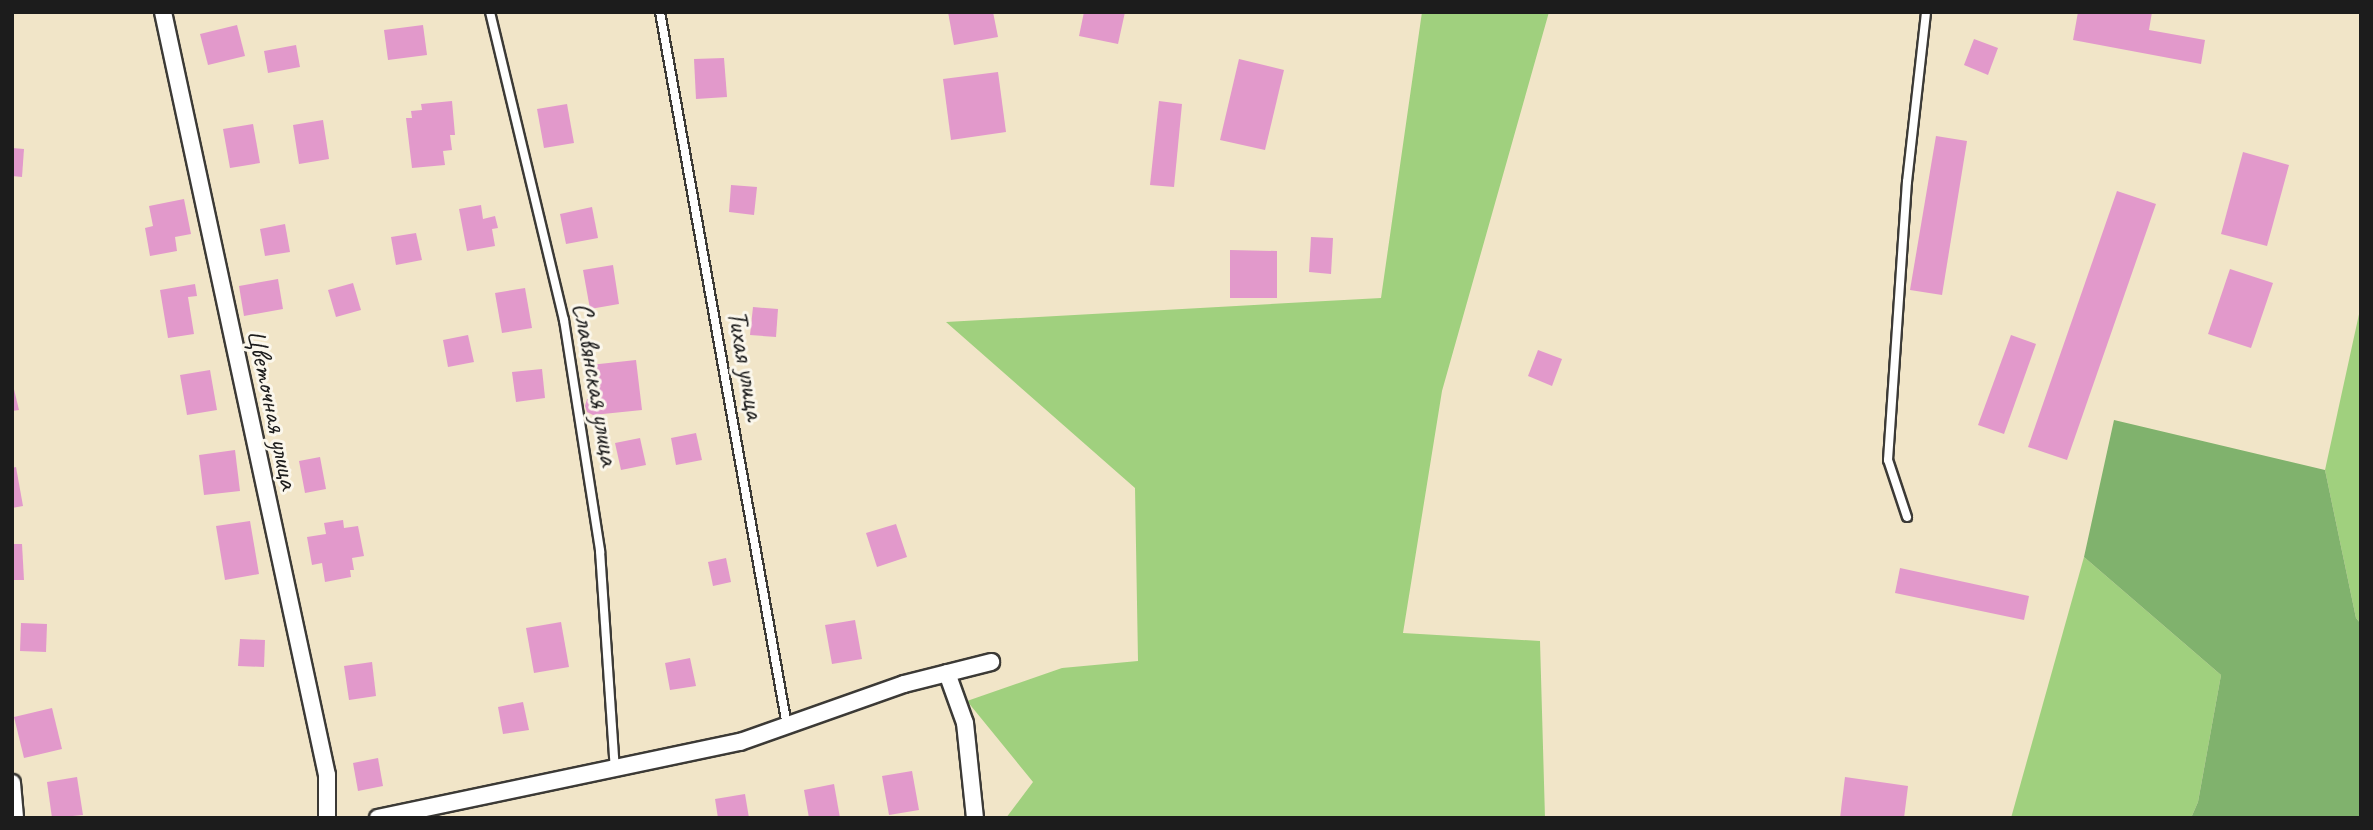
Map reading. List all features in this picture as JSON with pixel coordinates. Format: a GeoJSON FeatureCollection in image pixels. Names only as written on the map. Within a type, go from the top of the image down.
{"type":"FeatureCollection","features":[{"type":"Feature","properties":{"kind":"street","name":"Цветочная улица"},"geometry":{"type":"LineString","coordinates":[[163,12],[327,775],[327,818]]}},
{"type":"Feature","properties":{"kind":"street"},"geometry":{"type":"LineString","coordinates":[[379,818],[740,742],[904,684],[991,662]]}},
{"type":"Feature","properties":{"kind":"street"},"geometry":{"type":"LineString","coordinates":[[947,673],[965,723],[975,818]]}},
{"type":"Feature","properties":{"kind":"street"},"geometry":{"type":"LineString","coordinates":[[12,783],[15,818]]}},
{"type":"Feature","properties":{"kind":"lane","name":"Славянская улица"},"geometry":{"type":"LineString","coordinates":[[490,12],[566,334],[600,551],[615,770]]}},
{"type":"Feature","properties":{"kind":"lane","name":"Тихая улица"},"geometry":{"type":"LineString","coordinates":[[660,12],[787,726]]}},
{"type":"Feature","properties":{"kind":"lane"},"geometry":{"type":"LineString","coordinates":[[1907,517],[1888,460],[1907,182],[1926,12]]}},
{"type":"Feature","properties":{"kind":"green space"},"geometry":{"type":"Polygon","coordinates":[[[1422,12],[1549,12],[1442,391],[1403,633],[1540,641],[1545,818],[1006,818],[1033,782],[967,701],[1062,668],[1138,661],[1135,488],[946,322],[1381,298],[1422,12]]]}},
{"type":"Feature","properties":{"kind":"green space"},"geometry":{"type":"Polygon","coordinates":[[[2361,305],[2361,624],[2356,618],[2325,470],[2361,305]]]}},
{"type":"Feature","properties":{"kind":"green space"},"geometry":{"type":"Polygon","coordinates":[[[2114,420],[2325,470],[2356,618],[2361,624],[2361,818],[2191,818],[2198,802],[2221,675],[2084,557],[2114,420]]]}},
{"type":"Feature","properties":{"kind":"green space"},"geometry":{"type":"Polygon","coordinates":[[[2084,557],[2221,675],[2198,802],[2191,818],[2011,818],[2084,557]]]}},
{"type":"Feature","properties":{"kind":"building"},"geometry":{"type":"Polygon","coordinates":[[[948,12],[993,12],[998,37],[954,45],[948,12]]]}},
{"type":"Feature","properties":{"kind":"building"},"geometry":{"type":"Polygon","coordinates":[[[1084,12],[1125,12],[1118,44],[1079,36],[1084,12]]]}},
{"type":"Feature","properties":{"kind":"building"},"geometry":{"type":"Polygon","coordinates":[[[2078,12],[2152,12],[2149,30],[2205,40],[2201,64],[2073,40],[2078,12]]]}},
{"type":"Feature","properties":{"kind":"building"},"geometry":{"type":"Polygon","coordinates":[[[237,25],[245,56],[208,65],[200,34],[237,25]]]}},
{"type":"Feature","properties":{"kind":"building"},"geometry":{"type":"Polygon","coordinates":[[[423,25],[427,55],[388,60],[384,30],[423,25]]]}},
{"type":"Feature","properties":{"kind":"building"},"geometry":{"type":"Polygon","coordinates":[[[1974,39],[1998,48],[1988,75],[1964,65],[1974,39]]]}},
{"type":"Feature","properties":{"kind":"building"},"geometry":{"type":"Polygon","coordinates":[[[296,45],[300,67],[268,73],[264,51],[296,45]]]}},
{"type":"Feature","properties":{"kind":"building"},"geometry":{"type":"Polygon","coordinates":[[[724,58],[727,97],[696,99],[694,59],[724,58]]]}},
{"type":"Feature","properties":{"kind":"building"},"geometry":{"type":"Polygon","coordinates":[[[1239,59],[1284,70],[1265,150],[1220,140],[1239,59]]]}},
{"type":"Feature","properties":{"kind":"building"},"geometry":{"type":"Polygon","coordinates":[[[998,72],[1006,132],[951,140],[943,79],[998,72]]]}},
{"type":"Feature","properties":{"kind":"building"},"geometry":{"type":"Polygon","coordinates":[[[452,101],[455,135],[450,135],[452,150],[443,151],[445,165],[412,168],[406,118],[412,118],[411,111],[422,110],[421,104],[452,101]]]}},
{"type":"Feature","properties":{"kind":"building"},"geometry":{"type":"Polygon","coordinates":[[[1159,101],[1182,104],[1174,187],[1150,185],[1159,101]]]}},
{"type":"Feature","properties":{"kind":"building"},"geometry":{"type":"Polygon","coordinates":[[[567,104],[574,143],[544,148],[537,109],[567,104]]]}},
{"type":"Feature","properties":{"kind":"building"},"geometry":{"type":"Polygon","coordinates":[[[323,120],[329,159],[299,164],[293,125],[323,120]]]}},
{"type":"Feature","properties":{"kind":"building"},"geometry":{"type":"Polygon","coordinates":[[[253,124],[260,163],[230,168],[223,129],[253,124]]]}},
{"type":"Feature","properties":{"kind":"building"},"geometry":{"type":"Polygon","coordinates":[[[1936,136],[1967,141],[1942,295],[1910,290],[1936,136]]]}},
{"type":"Feature","properties":{"kind":"building"},"geometry":{"type":"Polygon","coordinates":[[[12,148],[24,149],[22,177],[12,176],[12,148]]]}},
{"type":"Feature","properties":{"kind":"building"},"geometry":{"type":"Polygon","coordinates":[[[2243,152],[2289,165],[2267,246],[2221,234],[2243,152]]]}},
{"type":"Feature","properties":{"kind":"building"},"geometry":{"type":"Polygon","coordinates":[[[731,185],[757,187],[754,215],[729,212],[731,185]]]}},
{"type":"Feature","properties":{"kind":"building"},"geometry":{"type":"Polygon","coordinates":[[[2117,191],[2156,204],[2067,460],[2028,447],[2117,191]]]}},
{"type":"Feature","properties":{"kind":"building"},"geometry":{"type":"Polygon","coordinates":[[[184,199],[191,234],[175,237],[177,251],[150,256],[145,228],[153,226],[149,206],[184,199]]]}},
{"type":"Feature","properties":{"kind":"building"},"geometry":{"type":"Polygon","coordinates":[[[481,205],[483,219],[495,216],[498,228],[492,229],[495,246],[467,251],[459,209],[481,205]]]}},
{"type":"Feature","properties":{"kind":"building"},"geometry":{"type":"Polygon","coordinates":[[[592,207],[598,238],[566,244],[560,214],[592,207]]]}},
{"type":"Feature","properties":{"kind":"building"},"geometry":{"type":"Polygon","coordinates":[[[285,224],[290,252],[265,256],[260,229],[285,224]]]}},
{"type":"Feature","properties":{"kind":"building"},"geometry":{"type":"Polygon","coordinates":[[[416,233],[422,260],[396,265],[391,237],[416,233]]]}},
{"type":"Feature","properties":{"kind":"building"},"geometry":{"type":"Polygon","coordinates":[[[1311,237],[1333,238],[1331,274],[1309,272],[1311,237]]]}},
{"type":"Feature","properties":{"kind":"building"},"geometry":{"type":"Polygon","coordinates":[[[1230,250],[1277,251],[1277,298],[1230,298],[1230,250]]]}},
{"type":"Feature","properties":{"kind":"building"},"geometry":{"type":"Polygon","coordinates":[[[613,265],[619,304],[590,309],[583,270],[613,265]]]}},
{"type":"Feature","properties":{"kind":"building"},"geometry":{"type":"Polygon","coordinates":[[[2230,269],[2273,283],[2251,348],[2208,334],[2230,269]]]}},
{"type":"Feature","properties":{"kind":"building"},"geometry":{"type":"Polygon","coordinates":[[[278,279],[283,309],[244,316],[239,286],[278,279]]]}},
{"type":"Feature","properties":{"kind":"building"},"geometry":{"type":"Polygon","coordinates":[[[353,283],[361,310],[336,317],[328,290],[353,283]]]}},
{"type":"Feature","properties":{"kind":"building"},"geometry":{"type":"Polygon","coordinates":[[[195,284],[197,296],[188,297],[194,334],[168,338],[160,290],[195,284]]]}},
{"type":"Feature","properties":{"kind":"building"},"geometry":{"type":"Polygon","coordinates":[[[525,288],[532,328],[502,333],[495,293],[525,288]]]}},
{"type":"Feature","properties":{"kind":"building"},"geometry":{"type":"Polygon","coordinates":[[[753,307],[778,309],[776,337],[750,335],[753,307]]]}},
{"type":"Feature","properties":{"kind":"building"},"geometry":{"type":"Polygon","coordinates":[[[468,335],[474,362],[448,367],[443,340],[468,335]]]}},
{"type":"Feature","properties":{"kind":"building"},"geometry":{"type":"Polygon","coordinates":[[[2011,335],[2036,344],[2004,434],[1978,425],[2011,335]]]}},
{"type":"Feature","properties":{"kind":"building"},"geometry":{"type":"Polygon","coordinates":[[[1538,350],[1562,359],[1552,386],[1528,376],[1538,350]]]}},
{"type":"Feature","properties":{"kind":"building"},"geometry":{"type":"Polygon","coordinates":[[[636,360],[642,410],[593,415],[587,412],[587,399],[594,399],[590,365],[636,360]]]}},
{"type":"Feature","properties":{"kind":"building"},"geometry":{"type":"Polygon","coordinates":[[[542,369],[545,398],[516,402],[512,372],[542,369]]]}},
{"type":"Feature","properties":{"kind":"building"},"geometry":{"type":"Polygon","coordinates":[[[210,370],[217,410],[187,415],[180,375],[210,370]]]}},
{"type":"Feature","properties":{"kind":"building"},"geometry":{"type":"Polygon","coordinates":[[[12,381],[19,410],[12,411],[12,381]]]}},
{"type":"Feature","properties":{"kind":"building"},"geometry":{"type":"Polygon","coordinates":[[[696,433],[702,460],[676,465],[671,438],[696,433]]]}},
{"type":"Feature","properties":{"kind":"building"},"geometry":{"type":"Polygon","coordinates":[[[640,438],[646,465],[621,470],[615,443],[640,438]]]}},
{"type":"Feature","properties":{"kind":"building"},"geometry":{"type":"Polygon","coordinates":[[[235,450],[240,491],[204,495],[199,455],[235,450]]]}},
{"type":"Feature","properties":{"kind":"building"},"geometry":{"type":"Polygon","coordinates":[[[320,457],[326,489],[305,493],[299,461],[320,457]]]}},
{"type":"Feature","properties":{"kind":"building"},"geometry":{"type":"Polygon","coordinates":[[[16,467],[23,506],[12,508],[12,468],[16,467]]]}},
{"type":"Feature","properties":{"kind":"building"},"geometry":{"type":"Polygon","coordinates":[[[343,520],[344,528],[358,526],[364,556],[352,558],[354,570],[350,570],[351,577],[325,582],[322,563],[312,565],[307,537],[326,534],[324,523],[343,520]]]}},
{"type":"Feature","properties":{"kind":"building"},"geometry":{"type":"Polygon","coordinates":[[[250,521],[259,574],[225,580],[216,526],[250,521]]]}},
{"type":"Feature","properties":{"kind":"building"},"geometry":{"type":"Polygon","coordinates":[[[896,524],[907,557],[877,567],[866,533],[896,524]]]}},
{"type":"Feature","properties":{"kind":"building"},"geometry":{"type":"Polygon","coordinates":[[[12,544],[22,544],[24,580],[12,580],[12,544]]]}},
{"type":"Feature","properties":{"kind":"building"},"geometry":{"type":"Polygon","coordinates":[[[726,558],[731,582],[713,586],[708,562],[726,558]]]}},
{"type":"Feature","properties":{"kind":"building"},"geometry":{"type":"Polygon","coordinates":[[[1900,568],[2029,596],[2024,620],[1895,593],[1900,568]]]}},
{"type":"Feature","properties":{"kind":"building"},"geometry":{"type":"Polygon","coordinates":[[[855,620],[862,659],[832,664],[825,625],[855,620]]]}},
{"type":"Feature","properties":{"kind":"building"},"geometry":{"type":"Polygon","coordinates":[[[561,622],[569,667],[534,673],[526,628],[561,622]]]}},
{"type":"Feature","properties":{"kind":"building"},"geometry":{"type":"Polygon","coordinates":[[[21,623],[47,624],[46,652],[20,651],[21,623]]]}},
{"type":"Feature","properties":{"kind":"building"},"geometry":{"type":"Polygon","coordinates":[[[240,639],[265,640],[264,667],[238,666],[240,639]]]}},
{"type":"Feature","properties":{"kind":"building"},"geometry":{"type":"Polygon","coordinates":[[[690,658],[696,686],[670,690],[665,663],[690,658]]]}},
{"type":"Feature","properties":{"kind":"building"},"geometry":{"type":"Polygon","coordinates":[[[372,662],[376,696],[349,700],[344,666],[372,662]]]}},
{"type":"Feature","properties":{"kind":"building"},"geometry":{"type":"Polygon","coordinates":[[[523,702],[529,730],[503,734],[498,707],[523,702]]]}},
{"type":"Feature","properties":{"kind":"building"},"geometry":{"type":"Polygon","coordinates":[[[52,708],[62,749],[24,758],[14,717],[52,708]]]}},
{"type":"Feature","properties":{"kind":"building"},"geometry":{"type":"Polygon","coordinates":[[[378,758],[383,786],[358,791],[353,763],[378,758]]]}},
{"type":"Feature","properties":{"kind":"building"},"geometry":{"type":"Polygon","coordinates":[[[912,771],[919,810],[889,815],[882,776],[912,771]]]}},
{"type":"Feature","properties":{"kind":"building"},"geometry":{"type":"Polygon","coordinates":[[[77,777],[83,815],[52,818],[47,782],[77,777]]]}},
{"type":"Feature","properties":{"kind":"building"},"geometry":{"type":"Polygon","coordinates":[[[1845,777],[1908,786],[1904,818],[1840,818],[1845,777]]]}},
{"type":"Feature","properties":{"kind":"building"},"geometry":{"type":"Polygon","coordinates":[[[834,784],[840,818],[809,818],[804,790],[834,784]]]}},
{"type":"Feature","properties":{"kind":"building"},"geometry":{"type":"Polygon","coordinates":[[[745,794],[749,818],[718,818],[715,799],[745,794]]]}}]}
